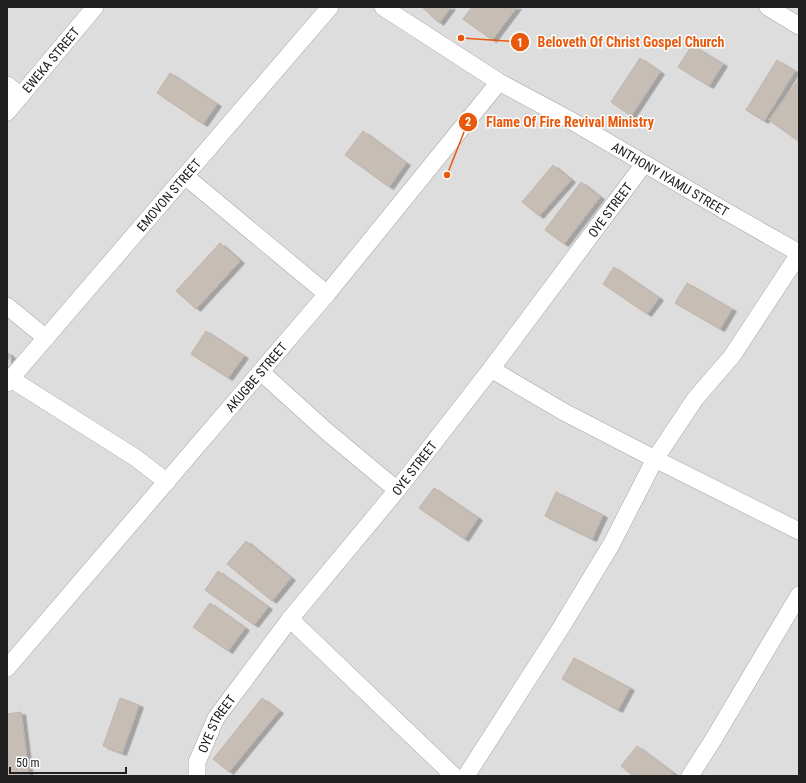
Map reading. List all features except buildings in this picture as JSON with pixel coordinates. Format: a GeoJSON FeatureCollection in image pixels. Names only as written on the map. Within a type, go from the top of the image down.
{"type":"FeatureCollection","features":[{"type":"Feature","properties":{"kind":"street","name":"EWEKA STREET"},"geometry":{"type":"LineString","coordinates":[[7,112],[95,7]]}},
{"type":"Feature","properties":{"kind":"street","name":"EMOVON STREET"},"geometry":{"type":"LineString","coordinates":[[9,381],[330,7]]}},
{"type":"Feature","properties":{"kind":"street"},"geometry":{"type":"LineString","coordinates":[[383,7],[499,82]]}},
{"type":"Feature","properties":{"kind":"street"},"geometry":{"type":"LineString","coordinates":[[768,7],[799,26]]}},
{"type":"Feature","properties":{"kind":"street","name":"ANTHONY IYAMU STREET"},"geometry":{"type":"LineString","coordinates":[[499,82],[570,120],[799,253]]}},
{"type":"Feature","properties":{"kind":"street","name":"AKUGBE STREET"},"geometry":{"type":"LineString","coordinates":[[7,668],[327,294],[499,82]]}},
{"type":"Feature","properties":{"kind":"street"},"geometry":{"type":"LineString","coordinates":[[7,85],[21,96]]}},
{"type":"Feature","properties":{"kind":"street","name":"OYE STREET"},"geometry":{"type":"LineString","coordinates":[[198,776],[197,762],[216,718],[290,619],[397,490],[491,369],[644,164]]}},
{"type":"Feature","properties":{"kind":"street"},"geometry":{"type":"LineString","coordinates":[[186,176],[327,294]]}},
{"type":"Feature","properties":{"kind":"street"},"geometry":{"type":"LineString","coordinates":[[466,776],[562,626],[611,545],[655,459],[695,399],[732,356],[799,253]]}},
{"type":"Feature","properties":{"kind":"street"},"geometry":{"type":"LineString","coordinates":[[7,306],[46,338]]}},
{"type":"Feature","properties":{"kind":"street"},"geometry":{"type":"LineString","coordinates":[[491,369],[564,412],[799,531]]}},
{"type":"Feature","properties":{"kind":"street"},"geometry":{"type":"LineString","coordinates":[[260,372],[325,430],[397,490]]}},
{"type":"Feature","properties":{"kind":"street"},"geometry":{"type":"LineString","coordinates":[[9,381],[136,458],[167,482]]}},
{"type":"Feature","properties":{"kind":"street"},"geometry":{"type":"LineString","coordinates":[[690,776],[799,595]]}},
{"type":"Feature","properties":{"kind":"street"},"geometry":{"type":"LineString","coordinates":[[290,619],[454,776]]}},
{"type":"Feature","properties":{"kind":"shaded area"},"geometry":{"type":"Polygon","coordinates":[[[7,7],[799,7],[799,776],[7,776],[7,7]]]}},
{"type":"Feature","properties":{"kind":"place","name":"Beloveth Of Christ Gospel Church"},"geometry":{"type":"Point","coordinates":[461,38]}},
{"type":"Feature","properties":{"kind":"place","name":"Flame Of Fire Revival Ministry"},"geometry":{"type":"Point","coordinates":[447,175]}}]}
